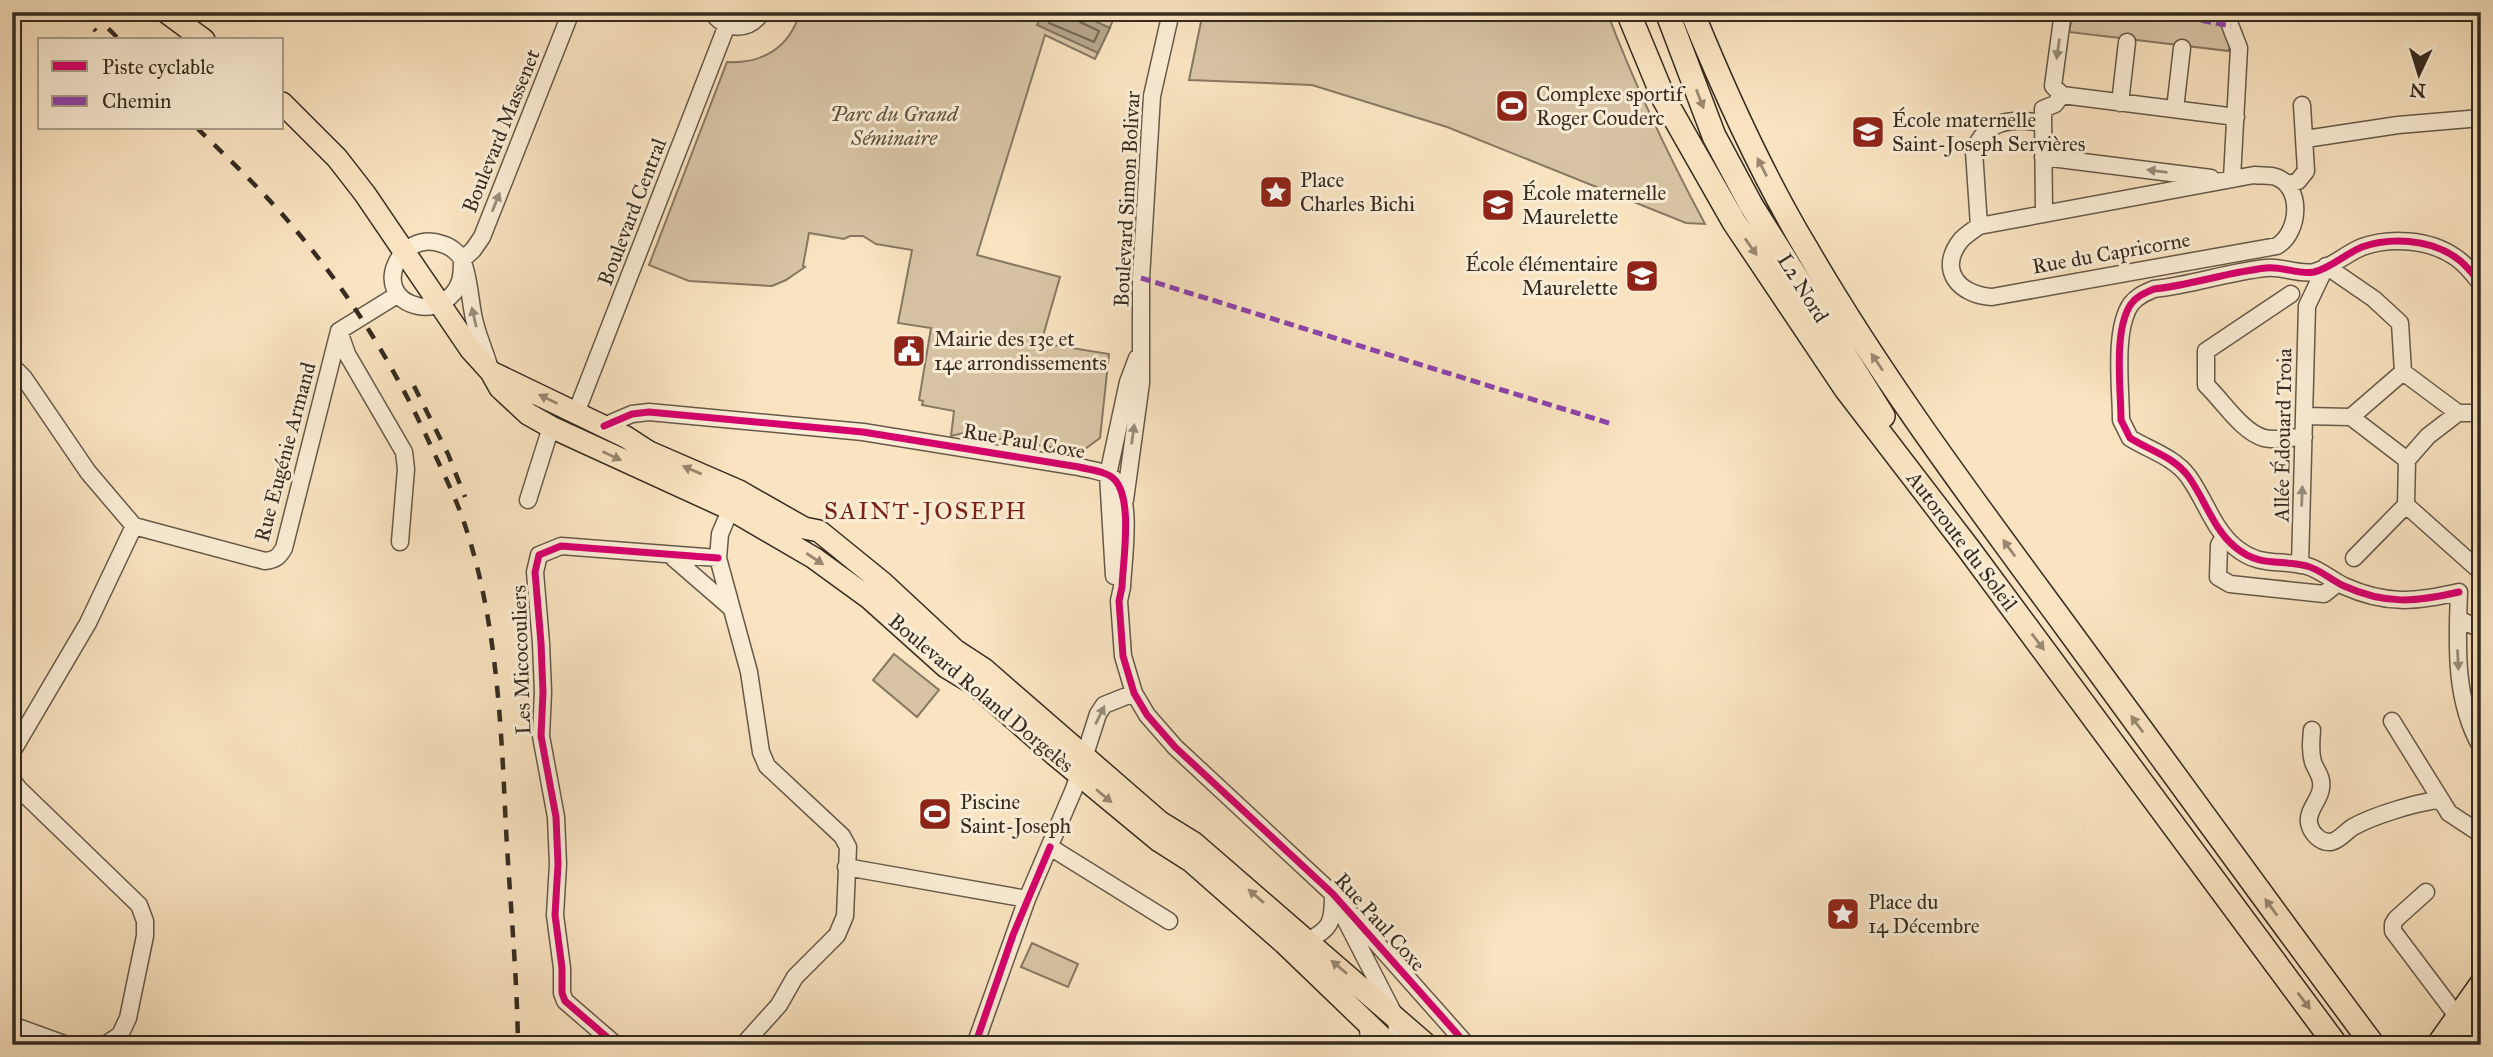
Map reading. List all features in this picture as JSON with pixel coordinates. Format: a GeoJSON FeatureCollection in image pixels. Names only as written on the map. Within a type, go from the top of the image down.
{"type":"FeatureCollection","features":[{"type":"Feature","properties":{"kind":"highway","name":"Autoroute du Soleil"},"geometry":{"type":"LineString","coordinates":[[1628,12],[1664,99],[1734,222],[1846,389],[1968,548],[2336,1045]]}},
{"type":"Feature","properties":{"kind":"highway","name":"L2 Nord"},"geometry":{"type":"LineString","coordinates":[[1667,12],[1714,136],[1751,205],[1968,548]]}},
{"type":"Feature","properties":{"kind":"highway","name":"Autoroute du Soleil"},"geometry":{"type":"LineString","coordinates":[[1692,12],[1743,129],[1779,200],[1841,307],[2049,603],[2373,1045]]}},
{"type":"Feature","properties":{"kind":"highway"},"geometry":{"type":"LineString","coordinates":[[1702,12],[1710,55]]}},
{"type":"Feature","properties":{"kind":"main road"},"geometry":{"type":"LineString","coordinates":[[166,12],[201,38]]}},
{"type":"Feature","properties":{"kind":"main road"},"geometry":{"type":"LineString","coordinates":[[191,12],[216,38]]}},
{"type":"Feature","properties":{"kind":"main road","name":"Boulevard Roland Dorgelès"},"geometry":{"type":"LineString","coordinates":[[284,105],[337,158],[471,350],[491,372],[500,388],[528,414],[551,427],[735,500]]}},
{"type":"Feature","properties":{"kind":"main road","name":"Boulevard Roland Dorgelès"},"geometry":{"type":"LineString","coordinates":[[491,372],[626,437],[735,500],[869,598],[946,667],[974,684],[1160,822],[1194,843],[1427,1045]]}},
{"type":"Feature","properties":{"kind":"main road","name":"Boulevard Roland Dorgelès"},"geometry":{"type":"LineString","coordinates":[[1083,766],[1159,841],[1192,862],[1284,943],[1390,1045]]}},
{"type":"Feature","properties":{"kind":"main road"},"geometry":{"type":"LineString","coordinates":[[2437,1045],[2481,984]]}},
{"type":"Feature","properties":{"kind":"main road"},"geometry":{"type":"LineString","coordinates":[[2454,1045],[2481,1009]]}},
{"type":"Feature","properties":{"kind":"street","name":"Boulevard Massenet"},"geometry":{"type":"LineString","coordinates":[[462,260],[482,237],[571,12]]}},
{"type":"Feature","properties":{"kind":"street"},"geometry":{"type":"LineString","coordinates":[[712,12],[727,25],[735,27],[748,25],[762,12]]}},
{"type":"Feature","properties":{"kind":"street","name":"Boulevard Simon Bolivar"},"geometry":{"type":"LineString","coordinates":[[1125,502],[1141,383],[1141,278],[1152,96],[1171,12]]}},
{"type":"Feature","properties":{"kind":"street"},"geometry":{"type":"LineString","coordinates":[[2057,90],[2063,12]]}},
{"type":"Feature","properties":{"kind":"street"},"geometry":{"type":"LineString","coordinates":[[2225,12],[2239,48],[2236,117],[2228,179]]}},
{"type":"Feature","properties":{"kind":"street","name":"Boulevard Central"},"geometry":{"type":"LineString","coordinates":[[576,413],[727,25]]}},
{"type":"Feature","properties":{"kind":"street"},"geometry":{"type":"LineString","coordinates":[[2120,103],[2127,42]]}},
{"type":"Feature","properties":{"kind":"street"},"geometry":{"type":"LineString","coordinates":[[2175,109],[2182,48]]}},
{"type":"Feature","properties":{"kind":"street"},"geometry":{"type":"LineString","coordinates":[[2044,214],[2044,92],[2057,90],[2120,103],[2236,117]]}},
{"type":"Feature","properties":{"kind":"street"},"geometry":{"type":"LineString","coordinates":[[2043,116],[1997,125],[1984,132],[1979,140],[1974,151],[1979,226],[2254,175],[2275,177],[2287,185],[2298,181],[2306,172],[2302,105]]}},
{"type":"Feature","properties":{"kind":"street"},"geometry":{"type":"LineString","coordinates":[[2312,138],[2398,125],[2481,118]]}},
{"type":"Feature","properties":{"kind":"street"},"geometry":{"type":"LineString","coordinates":[[2043,157],[2228,179]]}},
{"type":"Feature","properties":{"kind":"street","name":"Rue du Capricorne"},"geometry":{"type":"LineString","coordinates":[[1979,226],[1962,238],[1954,251],[1953,275],[1964,290],[1976,296],[1992,297],[2277,246],[2284,242],[2294,226],[2294,200],[2287,185]]}},
{"type":"Feature","properties":{"kind":"street"},"geometry":{"type":"LineString","coordinates":[[397,295],[393,278],[395,264],[404,251],[421,242],[445,244],[462,260],[475,323],[491,372]]}},
{"type":"Feature","properties":{"kind":"street"},"geometry":{"type":"LineString","coordinates":[[2406,505],[2480,570],[2459,592],[2401,601],[2377,598],[2338,583],[2325,573],[2300,565],[2277,564],[2250,557],[2224,537],[2181,467],[2160,453],[2143,447],[2124,431],[2121,420],[2120,335],[2123,326],[2131,305],[2141,294],[2154,289],[2267,268],[2310,272],[2380,242],[2421,243],[2455,257],[2469,268],[2481,284]]}},
{"type":"Feature","properties":{"kind":"street"},"geometry":{"type":"LineString","coordinates":[[397,295],[419,306],[439,304],[457,288],[461,280],[462,260]]}},
{"type":"Feature","properties":{"kind":"street"},"geometry":{"type":"LineString","coordinates":[[2326,266],[2374,299],[2400,323],[2403,372],[2458,413],[2481,413]]}},
{"type":"Feature","properties":{"kind":"street","name":"Allée Édouard Troia"},"geometry":{"type":"LineString","coordinates":[[2300,565],[2307,306],[2326,266]]}},
{"type":"Feature","properties":{"kind":"street"},"geometry":{"type":"LineString","coordinates":[[2291,294],[2293,271]]}},
{"type":"Feature","properties":{"kind":"street"},"geometry":{"type":"LineString","coordinates":[[2291,294],[2307,306]]}},
{"type":"Feature","properties":{"kind":"street"},"geometry":{"type":"LineString","coordinates":[[2291,294],[2206,351],[2206,385],[2234,418],[2264,438],[2304,437]]}},
{"type":"Feature","properties":{"kind":"street"},"geometry":{"type":"LineString","coordinates":[[397,295],[339,331],[347,354],[404,452],[406,469],[400,542]]}},
{"type":"Feature","properties":{"kind":"street","name":"Rue Eugénie Armand"},"geometry":{"type":"LineString","coordinates":[[134,526],[265,561],[274,560],[280,555],[339,331]]}},
{"type":"Feature","properties":{"kind":"street"},"geometry":{"type":"LineString","coordinates":[[1108,475],[1128,382],[1140,349]]}},
{"type":"Feature","properties":{"kind":"street"},"geometry":{"type":"LineString","coordinates":[[12,366],[24,378],[88,472],[134,526],[88,623],[12,752]]}},
{"type":"Feature","properties":{"kind":"street"},"geometry":{"type":"LineString","coordinates":[[2351,417],[2403,372]]}},
{"type":"Feature","properties":{"kind":"street","name":"Rue Paul Coxe"},"geometry":{"type":"LineString","coordinates":[[604,426],[632,414],[649,412],[800,425],[863,432],[1079,467],[1108,475],[1116,481],[1125,502],[1122,587],[1119,601]]}},
{"type":"Feature","properties":{"kind":"street"},"geometry":{"type":"LineString","coordinates":[[2354,558],[2406,505],[2407,460],[2428,436],[2458,413]]}},
{"type":"Feature","properties":{"kind":"street"},"geometry":{"type":"LineString","coordinates":[[2305,416],[2351,417],[2407,460]]}},
{"type":"Feature","properties":{"kind":"street"},"geometry":{"type":"LineString","coordinates":[[527,500],[551,427]]}},
{"type":"Feature","properties":{"kind":"street","name":"Rue Paul Coxe"},"geometry":{"type":"LineString","coordinates":[[1108,475],[1113,566],[1123,656],[1134,692],[1147,715],[1175,747],[1333,894],[1467,1045]]}},
{"type":"Feature","properties":{"kind":"street"},"geometry":{"type":"LineString","coordinates":[[735,500],[720,534],[718,558],[750,672],[761,752],[767,766],[842,836],[848,847],[845,916],[837,935],[795,977],[779,1005],[743,1045]]}},
{"type":"Feature","properties":{"kind":"street"},"geometry":{"type":"LineString","coordinates":[[2224,537],[2219,545],[2218,577],[2230,584],[2324,594],[2338,583]]}},
{"type":"Feature","properties":{"kind":"street","name":"Les Micocouliers"},"geometry":{"type":"LineString","coordinates":[[616,1045],[565,1001],[562,993],[562,968],[555,915],[558,864],[556,817],[541,736],[543,692],[535,572],[539,555],[561,546],[718,558]]}},
{"type":"Feature","properties":{"kind":"street"},"geometry":{"type":"LineString","coordinates":[[670,555],[730,607]]}},
{"type":"Feature","properties":{"kind":"street"},"geometry":{"type":"LineString","coordinates":[[2459,592],[2457,661],[2463,696],[2481,747]]}},
{"type":"Feature","properties":{"kind":"street"},"geometry":{"type":"LineString","coordinates":[[2458,620],[2481,629]]}},
{"type":"Feature","properties":{"kind":"street"},"geometry":{"type":"LineString","coordinates":[[975,1045],[1027,899],[1083,766],[1098,714],[1104,705],[1134,692]]}},
{"type":"Feature","properties":{"kind":"street"},"geometry":{"type":"LineString","coordinates":[[2392,721],[2449,813],[2481,834]]}},
{"type":"Feature","properties":{"kind":"street"},"geometry":{"type":"LineString","coordinates":[[2312,730],[2310,749],[2321,778],[2322,789],[2309,816],[2309,825],[2322,841],[2335,841],[2354,826],[2426,801],[2441,800]]}},
{"type":"Feature","properties":{"kind":"street"},"geometry":{"type":"LineString","coordinates":[[12,780],[139,905],[145,921],[145,936],[128,1018],[120,1035],[104,1045]]}},
{"type":"Feature","properties":{"kind":"street"},"geometry":{"type":"LineString","coordinates":[[1050,847],[1169,921]]}},
{"type":"Feature","properties":{"kind":"street"},"geometry":{"type":"LineString","coordinates":[[846,867],[1027,899]]}},
{"type":"Feature","properties":{"kind":"street"},"geometry":{"type":"LineString","coordinates":[[2426,892],[2396,919],[2392,924],[2393,931],[2457,1016]]}},
{"type":"Feature","properties":{"kind":"street","name":"Rue Paul Coxe"},"geometry":{"type":"LineString","coordinates":[[1307,941],[1327,929],[1333,917],[1333,894]]}},
{"type":"Feature","properties":{"kind":"street","name":"Rue Paul Coxe"},"geometry":{"type":"LineString","coordinates":[[1333,894],[1396,1018],[1398,1045]]}},
{"type":"Feature","properties":{"kind":"street"},"geometry":{"type":"LineString","coordinates":[[1367,1023],[1370,1045]]}},
{"type":"Feature","properties":{"kind":"street"},"geometry":{"type":"LineString","coordinates":[[12,1025],[67,1045]]}},
{"type":"Feature","properties":{"kind":"green space","name":"Parc du Grand Séminaire"},"geometry":{"type":"Polygon","coordinates":[[[800,12],[1117,12],[1095,59],[1045,35],[977,255],[1060,277],[1041,343],[1109,354],[1100,438],[1081,452],[964,433],[951,436],[954,411],[922,405],[923,401],[919,400],[931,328],[898,323],[912,250],[876,244],[863,236],[844,239],[809,233],[803,266],[805,267],[772,286],[689,281],[649,265],[727,62],[752,60],[773,51],[789,35],[800,12]]]}},
{"type":"Feature","properties":{"kind":"green space","name":"Complexe sportif Roger Couderc"},"geometry":{"type":"Polygon","coordinates":[[[1203,12],[1607,12],[1653,120],[1705,224],[1686,223],[1447,127],[1312,85],[1189,80],[1203,12]]]}},
{"type":"Feature","properties":{"kind":"green space"},"geometry":{"type":"Polygon","coordinates":[[[2073,12],[2215,12],[2229,38],[2229,51],[2069,32],[2073,12]]]}},
{"type":"Feature","properties":{"kind":"green space"},"geometry":{"type":"Polygon","coordinates":[[[894,654],[939,690],[917,717],[873,680],[894,654]]]}},
{"type":"Feature","properties":{"kind":"green space"},"geometry":{"type":"Polygon","coordinates":[[[1032,943],[1078,964],[1068,987],[1021,967],[1032,943]]]}},
{"type":"Feature","properties":{"kind":"water"},"geometry":{"type":"Polygon","coordinates":[[[1043,12],[1075,12],[1110,28],[1098,53],[1037,25],[1043,12]]]}},
{"type":"Feature","properties":{"kind":"railway"},"geometry":{"type":"LineString","coordinates":[[77,12],[96,31]]}},
{"type":"Feature","properties":{"kind":"railway"},"geometry":{"type":"LineString","coordinates":[[91,12],[118,38]]}},
{"type":"Feature","properties":{"kind":"railway"},"geometry":{"type":"LineString","coordinates":[[199,130],[287,220],[338,284],[372,335],[402,388],[460,511],[482,588],[495,668],[502,748],[518,1045]]}},
{"type":"Feature","properties":{"kind":"railway"},"geometry":{"type":"LineString","coordinates":[[414,386],[448,454],[465,497]]}},
{"type":"Feature","properties":{"kind":"marked path"},"geometry":{"type":"LineString","coordinates":[[2157,12],[2231,26]]}},
{"type":"Feature","properties":{"kind":"marked path"},"geometry":{"type":"LineString","coordinates":[[1141,278],[1612,424]]}},
{"type":"Feature","properties":{"kind":"cycle path"},"geometry":{"type":"LineString","coordinates":[[2459,592],[2415,600],[2388,599],[2344,586],[2312,568],[2262,560],[2244,554],[2221,532],[2182,469],[2130,438],[2121,420],[2120,344],[2125,315],[2131,304],[2154,289],[2266,268],[2314,272],[2362,247],[2385,242],[2422,243],[2445,251],[2463,263],[2481,284]]}},
{"type":"Feature","properties":{"kind":"cycle path"},"geometry":{"type":"LineString","coordinates":[[604,426],[632,414],[649,412],[863,432],[1079,467],[1112,477],[1121,489],[1125,516],[1125,547],[1119,601],[1123,656],[1134,693],[1147,715],[1175,747],[1333,894],[1467,1045]]}},
{"type":"Feature","properties":{"kind":"cycle path"},"geometry":{"type":"LineString","coordinates":[[616,1045],[565,1001],[562,993],[562,968],[555,915],[558,864],[556,817],[541,736],[543,692],[535,572],[539,555],[561,546],[718,558]]}},
{"type":"Feature","properties":{"kind":"cycle path"},"geometry":{"type":"LineString","coordinates":[[975,1045],[1013,935],[1050,847]]}},
{"type":"Feature","properties":{"kind":"place","name":"Complexe sportif Roger Couderc"},"geometry":{"type":"Point","coordinates":[1512,106]}},
{"type":"Feature","properties":{"kind":"place","name":"École maternelle Saint-Joseph Servières"},"geometry":{"type":"Point","coordinates":[1868,132]}},
{"type":"Feature","properties":{"kind":"place","name":"Place Charles Bichi"},"geometry":{"type":"Point","coordinates":[1276,192]}},
{"type":"Feature","properties":{"kind":"place","name":"École maternelle Maurelette"},"geometry":{"type":"Point","coordinates":[1498,205]}},
{"type":"Feature","properties":{"kind":"place","name":"École élémentaire Maurelette"},"geometry":{"type":"Point","coordinates":[1642,276]}},
{"type":"Feature","properties":{"kind":"place","name":"Mairie des 13e et 14e arrondissements"},"geometry":{"type":"Point","coordinates":[909,351]}},
{"type":"Feature","properties":{"kind":"place","name":"Piscine Saint-Joseph"},"geometry":{"type":"Point","coordinates":[935,814]}},
{"type":"Feature","properties":{"kind":"place","name":"Place du 14 Décembre"},"geometry":{"type":"Point","coordinates":[1843,914]}},
{"type":"Feature","properties":{"kind":"district","name":"SAINT-JOSEPH"},"geometry":{"type":"Point","coordinates":[926,511]}}]}
